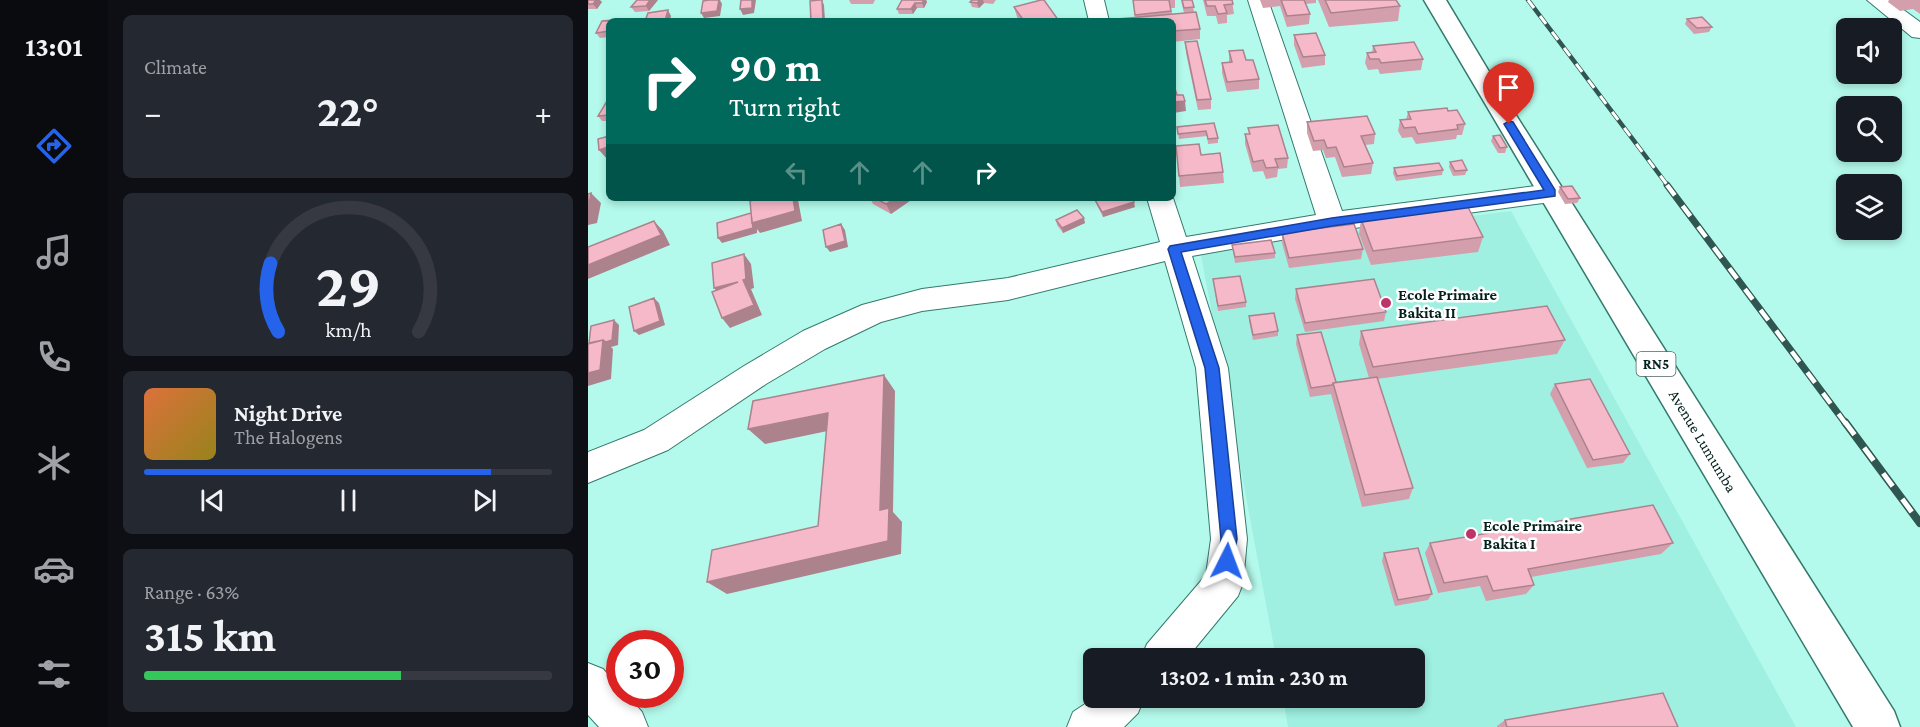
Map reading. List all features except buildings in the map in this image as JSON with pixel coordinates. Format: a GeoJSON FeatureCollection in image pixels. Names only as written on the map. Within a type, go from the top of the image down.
{"type":"FeatureCollection","features":[{"type":"Feature","properties":{"kind":"highway","name":"Avenue Lumumba"},"geometry":{"type":"LineString","coordinates":[[1435,0],[1878,727]]}},
{"type":"Feature","properties":{"kind":"street"},"geometry":{"type":"LineString","coordinates":[[1094,0],[1098,18]]}},
{"type":"Feature","properties":{"kind":"street"},"geometry":{"type":"LineString","coordinates":[[1258,0],[1332,222]]}},
{"type":"Feature","properties":{"kind":"street"},"geometry":{"type":"LineString","coordinates":[[1877,0],[1920,32]]}},
{"type":"Feature","properties":{"kind":"street"},"geometry":{"type":"LineString","coordinates":[[588,468],[656,440],[754,375],[814,340],[873,313],[922,300],[1008,289],[1174,249],[1332,222],[1551,193]]}},
{"type":"Feature","properties":{"kind":"street"},"geometry":{"type":"LineString","coordinates":[[1161,201],[1212,368],[1229,539],[1224,582],[1169,648]]}},
{"type":"Feature","properties":{"kind":"street"},"geometry":{"type":"LineString","coordinates":[[588,684],[627,727]]}},
{"type":"Feature","properties":{"kind":"street"},"geometry":{"type":"LineString","coordinates":[[1088,727],[1113,708]]}},
{"type":"Feature","properties":{"kind":"shaded area","name":"Ecole Primaire Bakita I"},"geometry":{"type":"Polygon","coordinates":[[[1511,211],[1796,727],[1288,727],[1285,708],[1425,708],[1425,648],[1274,648],[1200,250],[1511,211]]]}},
{"type":"Feature","properties":{"kind":"railway"},"geometry":{"type":"LineString","coordinates":[[1528,0],[1668,186]]}},
{"type":"Feature","properties":{"kind":"railway"},"geometry":{"type":"LineString","coordinates":[[1667,185],[1846,424]]}},
{"type":"Feature","properties":{"kind":"railway"},"geometry":{"type":"LineString","coordinates":[[1845,422],[1920,523]]}},
{"type":"Feature","properties":{"kind":"place","name":"Ecole Primaire Bakita II"},"geometry":{"type":"Point","coordinates":[1386,303]}},
{"type":"Feature","properties":{"kind":"place","name":"Ecole Primaire Bakita I"},"geometry":{"type":"Point","coordinates":[1471,534]}},
{"type":"Feature","properties":{"kind":"route"},"geometry":{"type":"LineString","coordinates":[[1227,561],[1229,539],[1212,368],[1174,249],[1332,222],[1467,202],[1551,193],[1509,124]]}}]}
